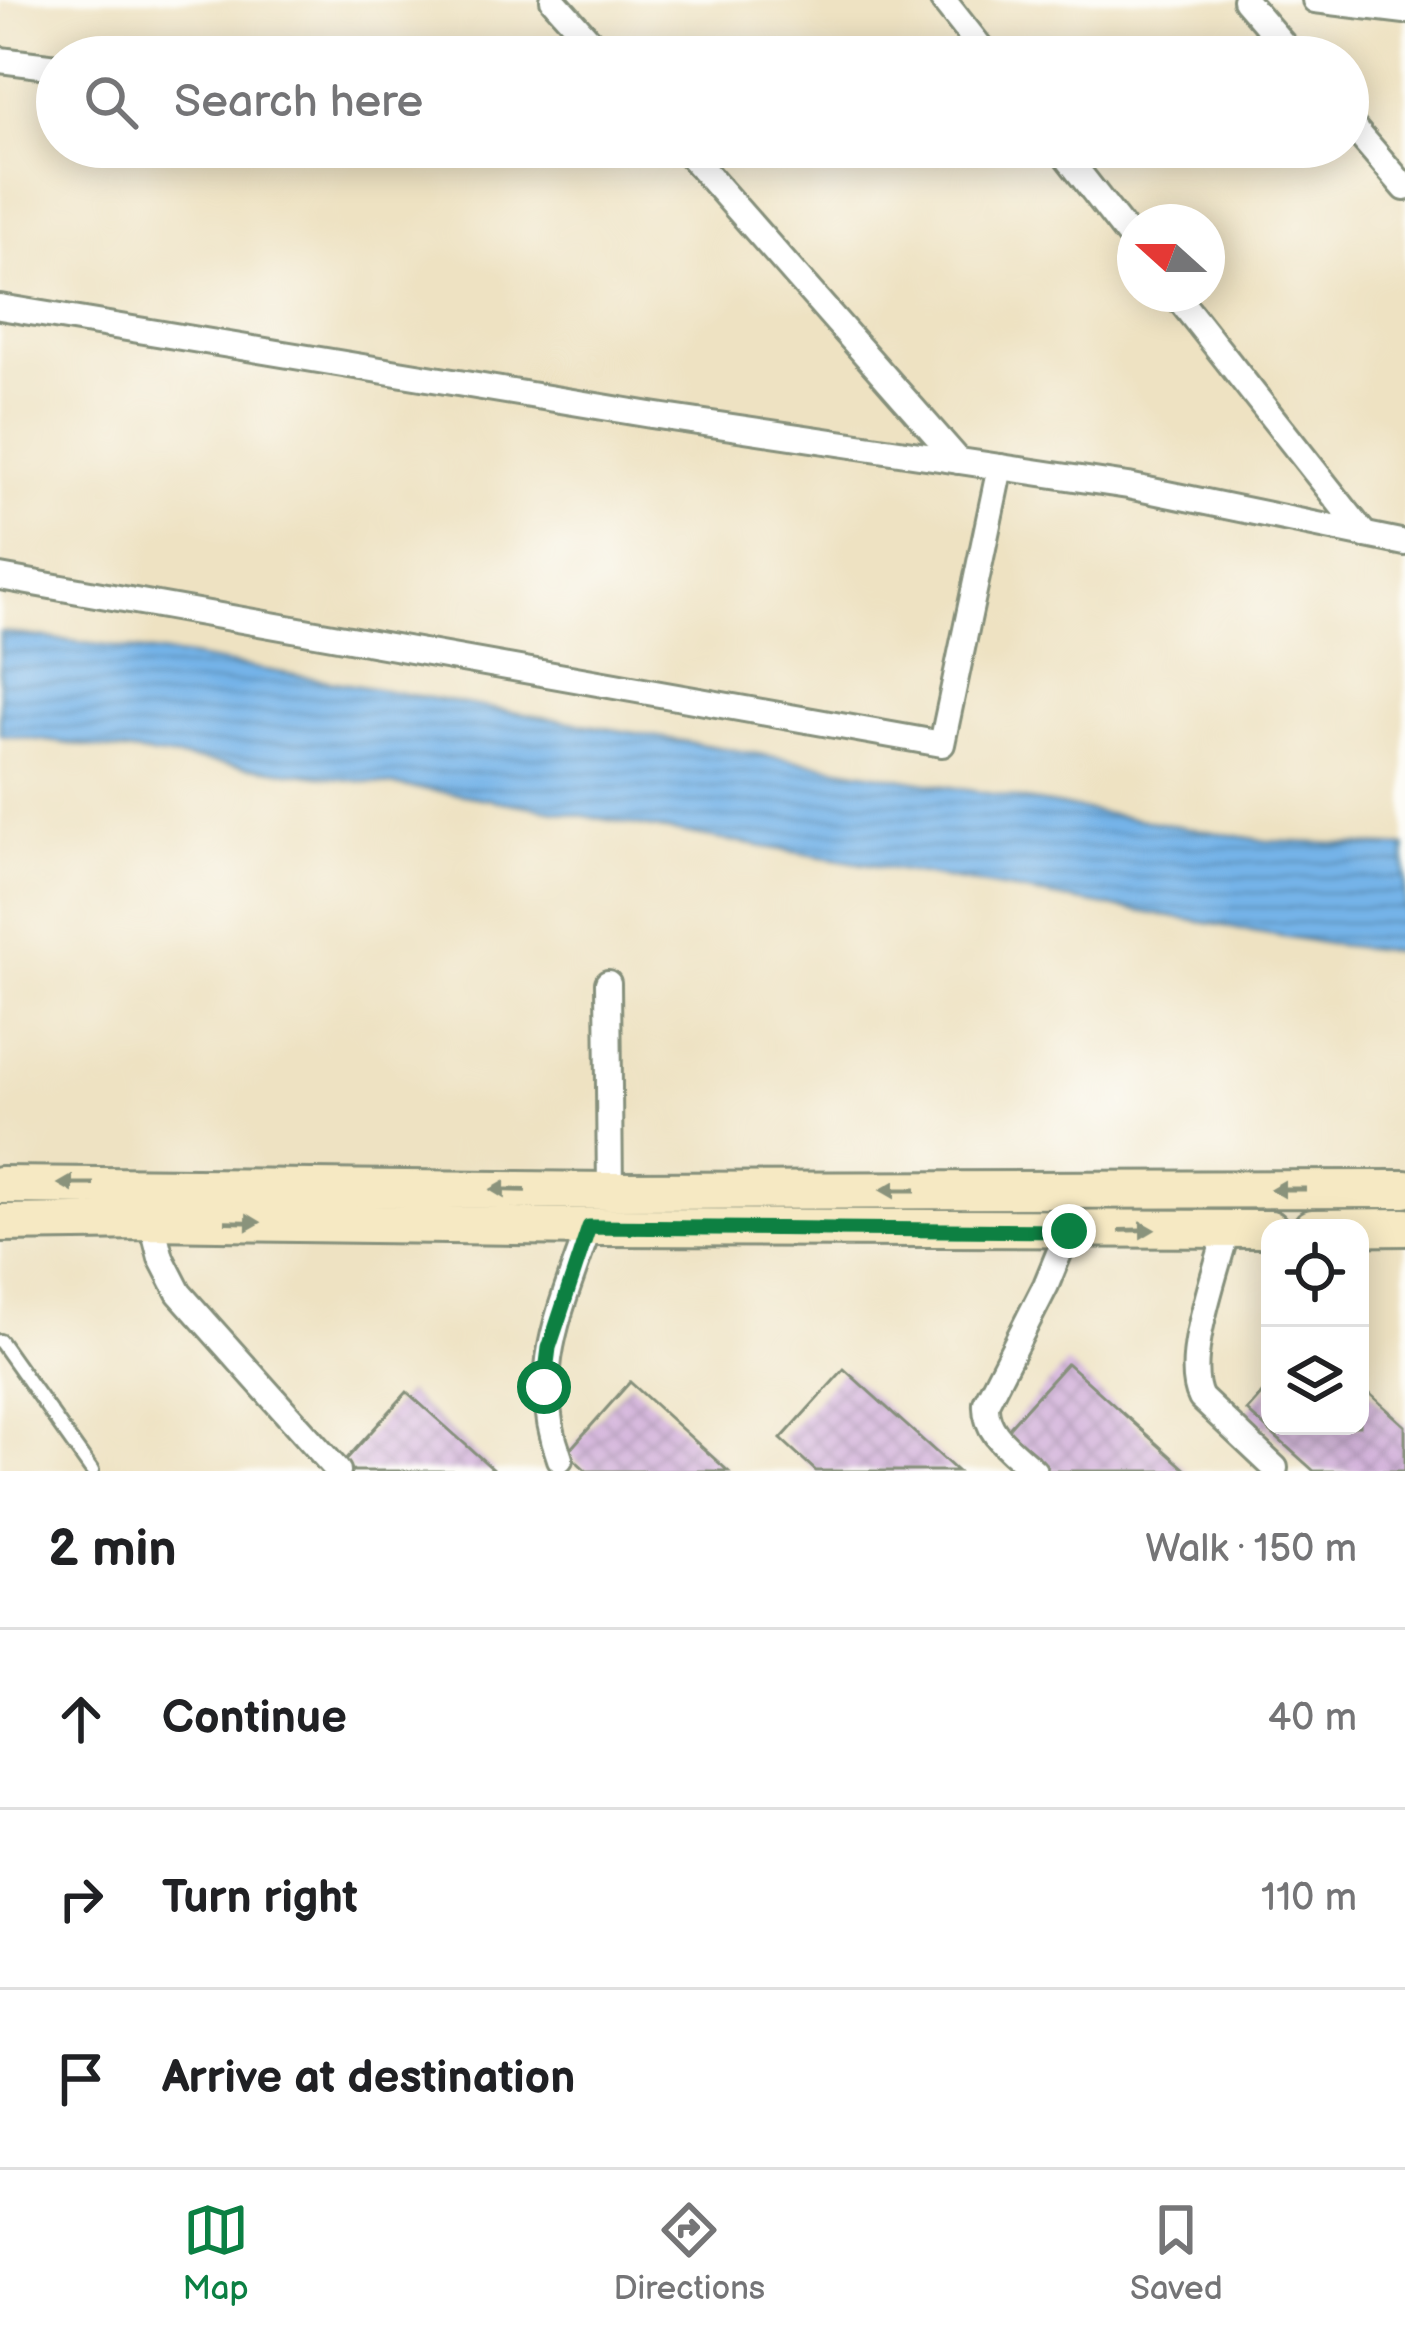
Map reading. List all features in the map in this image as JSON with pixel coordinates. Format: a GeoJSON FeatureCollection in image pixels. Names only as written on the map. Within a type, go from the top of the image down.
{"type":"FeatureCollection","features":[{"type":"Feature","properties":{"kind":"street"},"geometry":{"type":"LineString","coordinates":[[554,0],[586,36]]}},
{"type":"Feature","properties":{"kind":"street"},"geometry":{"type":"LineString","coordinates":[[943,0],[971,36]]}},
{"type":"Feature","properties":{"kind":"street"},"geometry":{"type":"LineString","coordinates":[[1245,0],[1276,36]]}},
{"type":"Feature","properties":{"kind":"street"},"geometry":{"type":"LineString","coordinates":[[1315,0],[1405,11]]}},
{"type":"Feature","properties":{"kind":"street"},"geometry":{"type":"LineString","coordinates":[[0,60],[36,64]]}},
{"type":"Feature","properties":{"kind":"street"},"geometry":{"type":"LineString","coordinates":[[1369,146],[1405,188]]}},
{"type":"Feature","properties":{"kind":"street"},"geometry":{"type":"LineString","coordinates":[[701,168],[958,461]]}},
{"type":"Feature","properties":{"kind":"street"},"geometry":{"type":"LineString","coordinates":[[1075,168],[1117,221]]}},
{"type":"Feature","properties":{"kind":"street"},"geometry":{"type":"LineString","coordinates":[[0,308],[651,415],[1128,486],[1405,543]]}},
{"type":"Feature","properties":{"kind":"street"},"geometry":{"type":"LineString","coordinates":[[1189,312],[1365,535]]}},
{"type":"Feature","properties":{"kind":"street"},"geometry":{"type":"LineString","coordinates":[[0,577],[942,744],[1000,467]]}},
{"type":"Feature","properties":{"kind":"street"},"geometry":{"type":"LineString","coordinates":[[608,983],[610,1191]]}},
{"type":"Feature","properties":{"kind":"street"},"geometry":{"type":"LineString","coordinates":[[0,1185],[149,1202],[589,1227],[1261,1228]]}},
{"type":"Feature","properties":{"kind":"street"},"geometry":{"type":"LineString","coordinates":[[1034,1471],[995,1434],[985,1414],[986,1403],[1033,1314],[1083,1189]]}},
{"type":"Feature","properties":{"kind":"street"},"geometry":{"type":"LineString","coordinates":[[0,1223],[149,1202],[610,1191],[1405,1189]]}},
{"type":"Feature","properties":{"kind":"street"},"geometry":{"type":"LineString","coordinates":[[149,1202],[161,1258],[188,1305],[338,1471]]}},
{"type":"Feature","properties":{"kind":"street"},"geometry":{"type":"LineString","coordinates":[[560,1459],[545,1408],[545,1366],[589,1227]]}},
{"type":"Feature","properties":{"kind":"street"},"geometry":{"type":"LineString","coordinates":[[1369,1227],[1405,1227]]}},
{"type":"Feature","properties":{"kind":"street"},"geometry":{"type":"LineString","coordinates":[[1228,1229],[1195,1358],[1194,1385],[1201,1398],[1276,1468]]}},
{"type":"Feature","properties":{"kind":"lane"},"geometry":{"type":"LineString","coordinates":[[0,1341],[92,1471]]}},
{"type":"Feature","properties":{"kind":"water"},"geometry":{"type":"Polygon","coordinates":[[[0,632],[189,657],[1266,841],[1405,847],[1405,952],[1329,944],[452,793],[0,735],[0,632]]]}},
{"type":"Feature","properties":{"kind":"building"},"geometry":{"type":"Polygon","coordinates":[[[1067,1363],[1187,1471],[1046,1471],[1004,1433],[1067,1363]]]}},
{"type":"Feature","properties":{"kind":"building"},"geometry":{"type":"Polygon","coordinates":[[[844,1369],[957,1471],[816,1471],[781,1439],[844,1369]]]}},
{"type":"Feature","properties":{"kind":"building"},"geometry":{"type":"Polygon","coordinates":[[[630,1382],[728,1471],[587,1471],[567,1453],[630,1382]]]}},
{"type":"Feature","properties":{"kind":"building"},"geometry":{"type":"Polygon","coordinates":[[[407,1392],[495,1471],[354,1471],[344,1462],[407,1392]]]}},
{"type":"Feature","properties":{"kind":"building"},"geometry":{"type":"Polygon","coordinates":[[[1369,1393],[1405,1426],[1405,1471],[1314,1471],[1274,1435],[1369,1435],[1369,1393]]]}},
{"type":"Feature","properties":{"kind":"building"},"geometry":{"type":"Polygon","coordinates":[[[1261,1395],[1261,1424],[1247,1411],[1261,1395]]]}},
{"type":"Feature","properties":{"kind":"route"},"geometry":{"type":"LineString","coordinates":[[544,1387],[549,1348],[589,1227],[1069,1231]]}}]}
